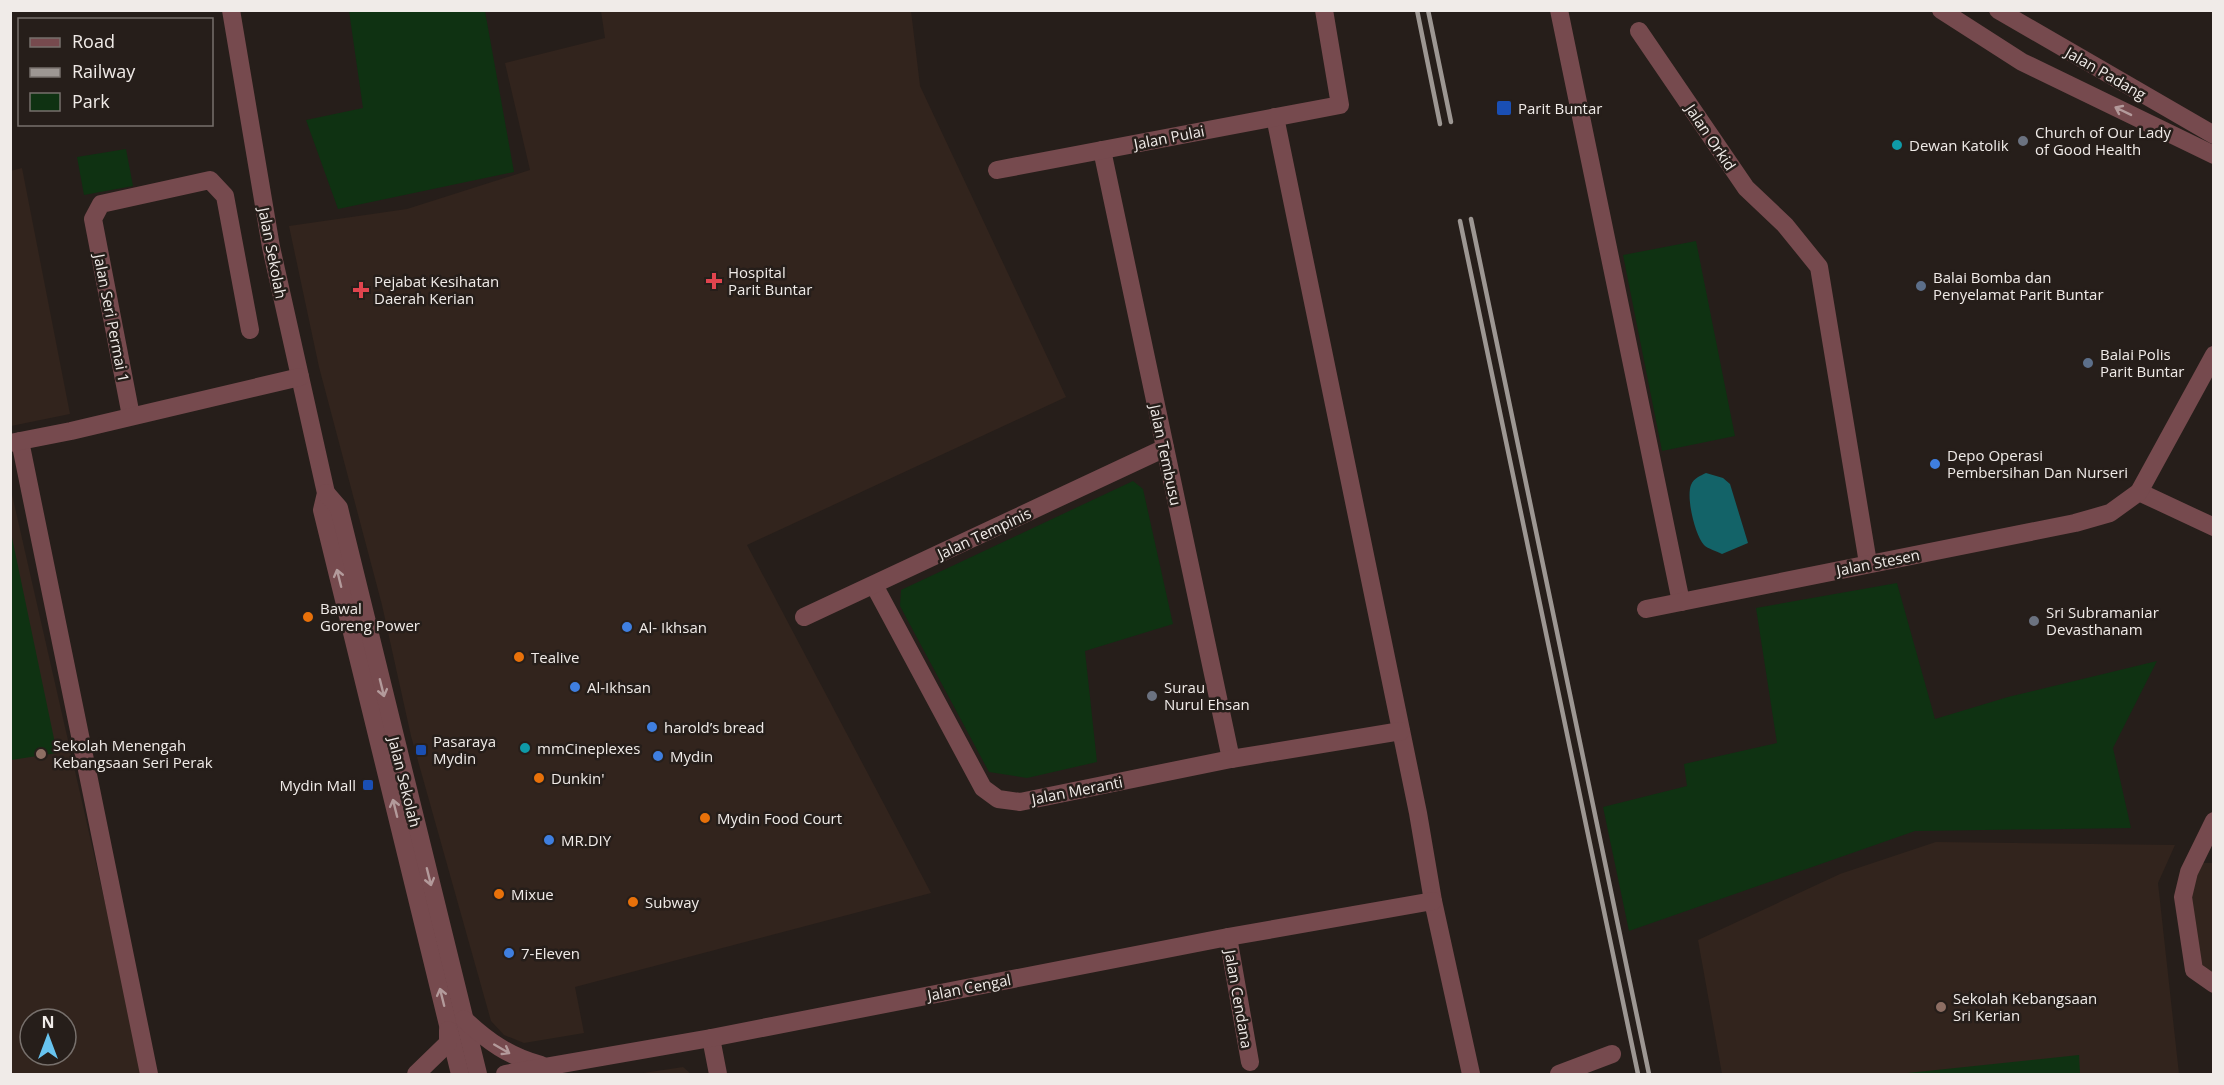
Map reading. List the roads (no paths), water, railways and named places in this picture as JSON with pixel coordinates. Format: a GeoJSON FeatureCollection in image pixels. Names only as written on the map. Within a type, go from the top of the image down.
{"type":"FeatureCollection","features":[{"type":"Feature","properties":{"kind":"street","name":"Jalan Sekolah"},"geometry":{"type":"LineString","coordinates":[[231,10],[271,247],[326,493],[339,508],[456,1022],[460,1074]]}},
{"type":"Feature","properties":{"kind":"street","name":"Jalan Pulai"},"geometry":{"type":"LineString","coordinates":[[997,170],[1340,105],[1324,10]]}},
{"type":"Feature","properties":{"kind":"street"},"geometry":{"type":"LineString","coordinates":[[1559,10],[1571,79],[1681,602]]}},
{"type":"Feature","properties":{"kind":"street"},"geometry":{"type":"LineString","coordinates":[[1941,10],[2022,62],[2214,155]]}},
{"type":"Feature","properties":{"kind":"street","name":"Jalan Padang"},"geometry":{"type":"LineString","coordinates":[[1998,10],[2214,135]]}},
{"type":"Feature","properties":{"kind":"street","name":"Jalan Orkid"},"geometry":{"type":"LineString","coordinates":[[1640,31],[1746,188],[1793,235],[1819,267],[1868,563]]}},
{"type":"Feature","properties":{"kind":"street"},"geometry":{"type":"LineString","coordinates":[[1275,117],[1401,731],[1433,901],[1471,1074]]}},
{"type":"Feature","properties":{"kind":"street","name":"Jalan Tembusu"},"geometry":{"type":"LineString","coordinates":[[1102,150],[1231,759]]}},
{"type":"Feature","properties":{"kind":"street","name":"Jalan Seri Permai 1"},"geometry":{"type":"LineString","coordinates":[[131,416],[93,219],[101,204],[210,180],[225,196],[250,330]]}},
{"type":"Feature","properties":{"kind":"street"},"geometry":{"type":"LineString","coordinates":[[2214,355],[2139,492],[2214,526]]}},
{"type":"Feature","properties":{"kind":"street"},"geometry":{"type":"LineString","coordinates":[[149,1074],[15,442],[300,376]]}},
{"type":"Feature","properties":{"kind":"street","name":"Jalan Tempinis"},"geometry":{"type":"LineString","coordinates":[[804,617],[1165,448]]}},
{"type":"Feature","properties":{"kind":"street","name":"Jalan Stesen"},"geometry":{"type":"LineString","coordinates":[[1646,609],[2075,523],[2110,513],[2139,492]]}},
{"type":"Feature","properties":{"kind":"street","name":"Jalan Meranti"},"geometry":{"type":"LineString","coordinates":[[874,585],[983,788],[998,800],[1020,802],[1231,759],[1401,731]]}},
{"type":"Feature","properties":{"kind":"street"},"geometry":{"type":"LineString","coordinates":[[2214,821],[2188,872],[2183,897],[2194,970],[2214,984]]}},
{"type":"Feature","properties":{"kind":"street","name":"Jalan Cengal"},"geometry":{"type":"LineString","coordinates":[[505,1074],[542,1071],[1228,937],[1433,901]]}},
{"type":"Feature","properties":{"kind":"street","name":"Jalan Cendana"},"geometry":{"type":"LineString","coordinates":[[1228,937],[1250,1062]]}},
{"type":"Feature","properties":{"kind":"street","name":"Jalan Sekolah"},"geometry":{"type":"LineString","coordinates":[[456,1022],[478,1074]]}},
{"type":"Feature","properties":{"kind":"street"},"geometry":{"type":"LineString","coordinates":[[416,1074],[448,1043],[456,1022],[542,1071]]}},
{"type":"Feature","properties":{"kind":"street"},"geometry":{"type":"LineString","coordinates":[[711,1038],[718,1074]]}},
{"type":"Feature","properties":{"kind":"street"},"geometry":{"type":"LineString","coordinates":[[1559,1074],[1612,1054]]}},
{"type":"Feature","properties":{"kind":"water"},"geometry":{"type":"Polygon","coordinates":[[[1706,473],[1723,478],[1730,484],[1748,543],[1722,554],[1704,545],[1697,533],[1692,516],[1691,485],[1695,479],[1706,473]]]}},
{"type":"Feature","properties":{"kind":"railway"},"geometry":{"type":"LineString","coordinates":[[1417,10],[1440,124]]}},
{"type":"Feature","properties":{"kind":"railway"},"geometry":{"type":"LineString","coordinates":[[1428,10],[1451,122]]}},
{"type":"Feature","properties":{"kind":"railway"},"geometry":{"type":"LineString","coordinates":[[1471,219],[1649,1074]]}},
{"type":"Feature","properties":{"kind":"railway"},"geometry":{"type":"LineString","coordinates":[[1460,221],[1638,1074]]}},
{"type":"Feature","properties":{"kind":"place","name":"Parit Buntar"},"geometry":{"type":"Point","coordinates":[1504,108]}},
{"type":"Feature","properties":{"kind":"place","name":"Church of Our Lady of Good Health"},"geometry":{"type":"Point","coordinates":[2023,141]}},
{"type":"Feature","properties":{"kind":"place","name":"Dewan Katolik"},"geometry":{"type":"Point","coordinates":[1897,145]}},
{"type":"Feature","properties":{"kind":"place","name":"Hospital Parit Buntar"},"geometry":{"type":"Point","coordinates":[714,281]}},
{"type":"Feature","properties":{"kind":"place","name":"Balai Bomba dan Penyelamat Parit Buntar"},"geometry":{"type":"Point","coordinates":[1921,286]}},
{"type":"Feature","properties":{"kind":"place","name":"Pejabat Kesihatan Daerah Kerian"},"geometry":{"type":"Point","coordinates":[361,290]}},
{"type":"Feature","properties":{"kind":"place","name":"Balai Polis Parit Buntar"},"geometry":{"type":"Point","coordinates":[2088,363]}},
{"type":"Feature","properties":{"kind":"place","name":"Depo Operasi Pembersihan Dan Nurseri"},"geometry":{"type":"Point","coordinates":[1935,464]}},
{"type":"Feature","properties":{"kind":"place","name":"Bawal Goreng Power"},"geometry":{"type":"Point","coordinates":[308,617]}},
{"type":"Feature","properties":{"kind":"place","name":"Sri Subramaniar Devasthanam"},"geometry":{"type":"Point","coordinates":[2034,621]}},
{"type":"Feature","properties":{"kind":"place","name":"Al- Ikhsan"},"geometry":{"type":"Point","coordinates":[627,627]}},
{"type":"Feature","properties":{"kind":"place","name":"Tealive"},"geometry":{"type":"Point","coordinates":[519,657]}},
{"type":"Feature","properties":{"kind":"place","name":"Al-Ikhsan"},"geometry":{"type":"Point","coordinates":[575,687]}},
{"type":"Feature","properties":{"kind":"place","name":"Surau Nurul Ehsan"},"geometry":{"type":"Point","coordinates":[1152,696]}},
{"type":"Feature","properties":{"kind":"place","name":"harold’s bread"},"geometry":{"type":"Point","coordinates":[652,727]}},
{"type":"Feature","properties":{"kind":"place","name":"mmCineplexes"},"geometry":{"type":"Point","coordinates":[525,748]}},
{"type":"Feature","properties":{"kind":"place","name":"Pasaraya Mydin"},"geometry":{"type":"Point","coordinates":[421,750]}},
{"type":"Feature","properties":{"kind":"place","name":"Sekolah Menengah Kebangsaan Seri Perak"},"geometry":{"type":"Point","coordinates":[41,754]}},
{"type":"Feature","properties":{"kind":"place","name":"Mydin"},"geometry":{"type":"Point","coordinates":[658,756]}},
{"type":"Feature","properties":{"kind":"place","name":"Dunkin'"},"geometry":{"type":"Point","coordinates":[539,778]}},
{"type":"Feature","properties":{"kind":"place","name":"Mydin Mall"},"geometry":{"type":"Point","coordinates":[368,785]}},
{"type":"Feature","properties":{"kind":"place","name":"Mydin Food Court"},"geometry":{"type":"Point","coordinates":[705,818]}},
{"type":"Feature","properties":{"kind":"place","name":"MR.DIY"},"geometry":{"type":"Point","coordinates":[549,840]}},
{"type":"Feature","properties":{"kind":"place","name":"Mixue"},"geometry":{"type":"Point","coordinates":[499,894]}},
{"type":"Feature","properties":{"kind":"place","name":"Subway"},"geometry":{"type":"Point","coordinates":[633,902]}},
{"type":"Feature","properties":{"kind":"place","name":"7-Eleven"},"geometry":{"type":"Point","coordinates":[509,953]}},
{"type":"Feature","properties":{"kind":"place","name":"Sekolah Kebangsaan Sri Kerian"},"geometry":{"type":"Point","coordinates":[1941,1007]}}]}
